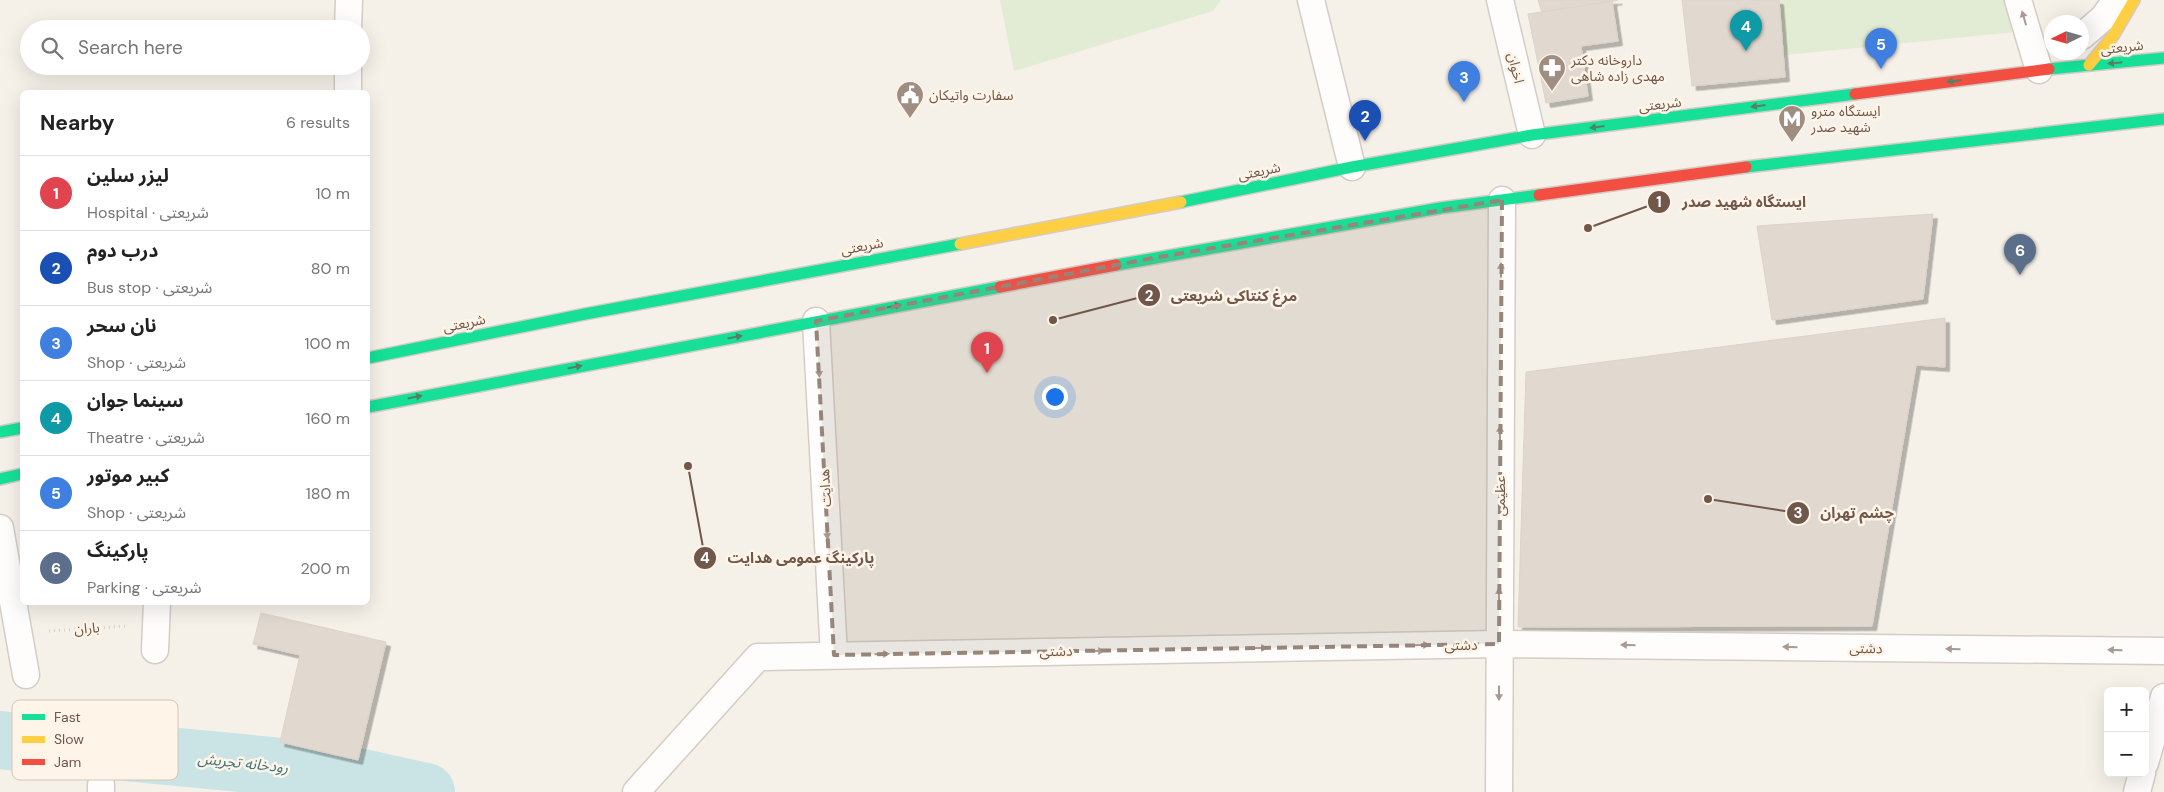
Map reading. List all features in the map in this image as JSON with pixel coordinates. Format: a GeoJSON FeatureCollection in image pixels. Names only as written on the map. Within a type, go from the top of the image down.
{"type":"FeatureCollection","features":[{"type":"Feature","properties":{"kind":"main road"},"geometry":{"type":"LineString","coordinates":[[2089,66],[2112,36],[2134,0]]}},
{"type":"Feature","properties":{"kind":"main road","name":"شریعتی"},"geometry":{"type":"LineString","coordinates":[[370,358],[585,314],[1208,197],[1352,167],[1532,135],[2041,57],[2089,66],[2164,58]]}},
{"type":"Feature","properties":{"kind":"main road"},"geometry":{"type":"LineString","coordinates":[[370,406],[1152,258],[1502,200],[1768,164],[2164,118]]}},
{"type":"Feature","properties":{"kind":"main road"},"geometry":{"type":"LineString","coordinates":[[2149,120],[2164,125]]}},
{"type":"Feature","properties":{"kind":"main road"},"geometry":{"type":"LineString","coordinates":[[0,432],[20,428]]}},
{"type":"Feature","properties":{"kind":"main road"},"geometry":{"type":"LineString","coordinates":[[0,479],[20,474]]}},
{"type":"Feature","properties":{"kind":"street"},"geometry":{"type":"LineString","coordinates":[[348,0],[348,20]]}},
{"type":"Feature","properties":{"kind":"street"},"geometry":{"type":"LineString","coordinates":[[1311,0],[1352,167]]}},
{"type":"Feature","properties":{"kind":"street","name":"اخوان"},"geometry":{"type":"LineString","coordinates":[[1500,0],[1532,135]]}},
{"type":"Feature","properties":{"kind":"street"},"geometry":{"type":"LineString","coordinates":[[2018,0],[2041,57]]}},
{"type":"Feature","properties":{"kind":"street"},"geometry":{"type":"LineString","coordinates":[[2089,30],[2104,18],[2116,0]]}},
{"type":"Feature","properties":{"kind":"street"},"geometry":{"type":"LineString","coordinates":[[348,75],[348,90]]}},
{"type":"Feature","properties":{"kind":"street","name":"عظیمی"},"geometry":{"type":"LineString","coordinates":[[1499,792],[1502,200]]}},
{"type":"Feature","properties":{"kind":"street","name":"هدایت"},"geometry":{"type":"LineString","coordinates":[[816,321],[834,655]]}},
{"type":"Feature","properties":{"kind":"street"},"geometry":{"type":"LineString","coordinates":[[0,528],[26,675]]}},
{"type":"Feature","properties":{"kind":"street"},"geometry":{"type":"LineString","coordinates":[[155,650],[156,613]]}},
{"type":"Feature","properties":{"kind":"street","name":"دشتی"},"geometry":{"type":"LineString","coordinates":[[636,792],[758,657],[1499,644],[2164,651]]}},
{"type":"Feature","properties":{"kind":"street"},"geometry":{"type":"LineString","coordinates":[[2149,749],[2164,697]]}},
{"type":"Feature","properties":{"kind":"street"},"geometry":{"type":"LineString","coordinates":[[2137,792],[2141,777]]}},
{"type":"Feature","properties":{"kind":"path","name":"باران"},"geometry":{"type":"LineString","coordinates":[[19,632],[156,613]]}},
{"type":"Feature","properties":{"kind":"highlighted area"},"geometry":{"type":"Polygon","coordinates":[[[1502,200],[1499,644],[834,655],[816,321],[1153,258],[1502,200]]]}},
{"type":"Feature","properties":{"kind":"green space"},"geometry":{"type":"Polygon","coordinates":[[[1000,0],[1221,0],[1213,11],[1014,71],[1000,0]]]}},
{"type":"Feature","properties":{"kind":"green space"},"geometry":{"type":"Polygon","coordinates":[[[1688,0],[2005,0],[2015,32],[1697,64],[1688,0]]]}},
{"type":"Feature","properties":{"kind":"building"},"geometry":{"type":"Polygon","coordinates":[[[1538,0],[1618,0],[1543,16],[1538,0]]]}},
{"type":"Feature","properties":{"kind":"building"},"geometry":{"type":"Polygon","coordinates":[[[1682,0],[1779,0],[1785,77],[1692,86],[1682,0]]]}},
{"type":"Feature","properties":{"kind":"building"},"geometry":{"type":"Polygon","coordinates":[[[1612,1],[1618,41],[1581,46],[1588,96],[1546,103],[1528,14],[1612,1]]]}},
{"type":"Feature","properties":{"kind":"building"},"geometry":{"type":"Polygon","coordinates":[[[1933,214],[1923,299],[1772,320],[1757,226],[1933,214]]]}},
{"type":"Feature","properties":{"kind":"building"},"geometry":{"type":"Polygon","coordinates":[[[1945,318],[1945,367],[1916,365],[1872,626],[1518,627],[1526,372],[1945,318]]]}},
{"type":"Feature","properties":{"kind":"building"},"geometry":{"type":"Polygon","coordinates":[[[261,613],[386,642],[358,760],[280,742],[300,655],[253,644],[261,613]]]}},
{"type":"Feature","properties":{"kind":"waterway","name":"رودخانه تجریش"},"geometry":{"type":"LineString","coordinates":[[0,740],[12,741]]}},
{"type":"Feature","properties":{"kind":"waterway","name":"رودخانه تجریش"},"geometry":{"type":"LineString","coordinates":[[178,757],[335,772],[426,792]]}},
{"type":"Feature","properties":{"kind":"traffic: fast"},"geometry":{"type":"LineString","coordinates":[[2049,69],[2164,58]]}},
{"type":"Feature","properties":{"kind":"traffic: fast"},"geometry":{"type":"LineString","coordinates":[[1181,202],[1352,167],[1532,135],[1855,94]]}},
{"type":"Feature","properties":{"kind":"traffic: fast"},"geometry":{"type":"LineString","coordinates":[[1746,167],[2164,119]]}},
{"type":"Feature","properties":{"kind":"traffic: fast"},"geometry":{"type":"LineString","coordinates":[[1116,265],[1440,208],[1539,195]]}},
{"type":"Feature","properties":{"kind":"traffic: fast"},"geometry":{"type":"LineString","coordinates":[[370,358],[585,314],[960,244]]}},
{"type":"Feature","properties":{"kind":"traffic: fast"},"geometry":{"type":"LineString","coordinates":[[370,407],[1000,287]]}},
{"type":"Feature","properties":{"kind":"traffic: fast"},"geometry":{"type":"LineString","coordinates":[[0,432],[20,428]]}},
{"type":"Feature","properties":{"kind":"traffic: fast"},"geometry":{"type":"LineString","coordinates":[[0,479],[20,474]]}},
{"type":"Feature","properties":{"kind":"traffic: slow"},"geometry":{"type":"LineString","coordinates":[[2089,65],[2113,36],[2134,0]]}},
{"type":"Feature","properties":{"kind":"traffic: slow"},"geometry":{"type":"LineString","coordinates":[[960,244],[1181,202]]}},
{"type":"Feature","properties":{"kind":"traffic: jam"},"geometry":{"type":"LineString","coordinates":[[1855,94],[2049,69]]}},
{"type":"Feature","properties":{"kind":"traffic: jam"},"geometry":{"type":"LineString","coordinates":[[1539,195],[1746,167]]}},
{"type":"Feature","properties":{"kind":"traffic: jam"},"geometry":{"type":"LineString","coordinates":[[1000,287],[1116,265]]}},
{"type":"Feature","properties":{"kind":"place","name":"سینما جوان"},"geometry":{"type":"Point","coordinates":[1746,51]}},
{"type":"Feature","properties":{"kind":"place","name":"کبیر موتور"},"geometry":{"type":"Point","coordinates":[1881,69]}},
{"type":"Feature","properties":{"kind":"place","name":"داروخانه دکتر مهدی زاده شاهی"},"geometry":{"type":"Point","coordinates":[1552,92]}},
{"type":"Feature","properties":{"kind":"place","name":"نان سحر"},"geometry":{"type":"Point","coordinates":[1464,102]}},
{"type":"Feature","properties":{"kind":"place","name":"سفارت واتیکان"},"geometry":{"type":"Point","coordinates":[910,119]}},
{"type":"Feature","properties":{"kind":"place","name":"درب دوم"},"geometry":{"type":"Point","coordinates":[1365,141]}},
{"type":"Feature","properties":{"kind":"place","name":"ایستگاه مترو شهید صدر"},"geometry":{"type":"Point","coordinates":[1792,143]}},
{"type":"Feature","properties":{"kind":"place","name":"ایستگاه شهید صدر"},"geometry":{"type":"Point","coordinates":[1588,228]}},
{"type":"Feature","properties":{"kind":"place","name":"پارکینگ"},"geometry":{"type":"Point","coordinates":[2020,275]}},
{"type":"Feature","properties":{"kind":"place","name":"مرغ کنتاکی شریعتی"},"geometry":{"type":"Point","coordinates":[1053,320]}},
{"type":"Feature","properties":{"kind":"place","name":"لیزر سلین"},"geometry":{"type":"Point","coordinates":[987,373]}},
{"type":"Feature","properties":{"kind":"place","name":"پارکینگ عمومی هدایت"},"geometry":{"type":"Point","coordinates":[688,466]}},
{"type":"Feature","properties":{"kind":"place","name":"چشم تهران"},"geometry":{"type":"Point","coordinates":[1708,499]}}]}
